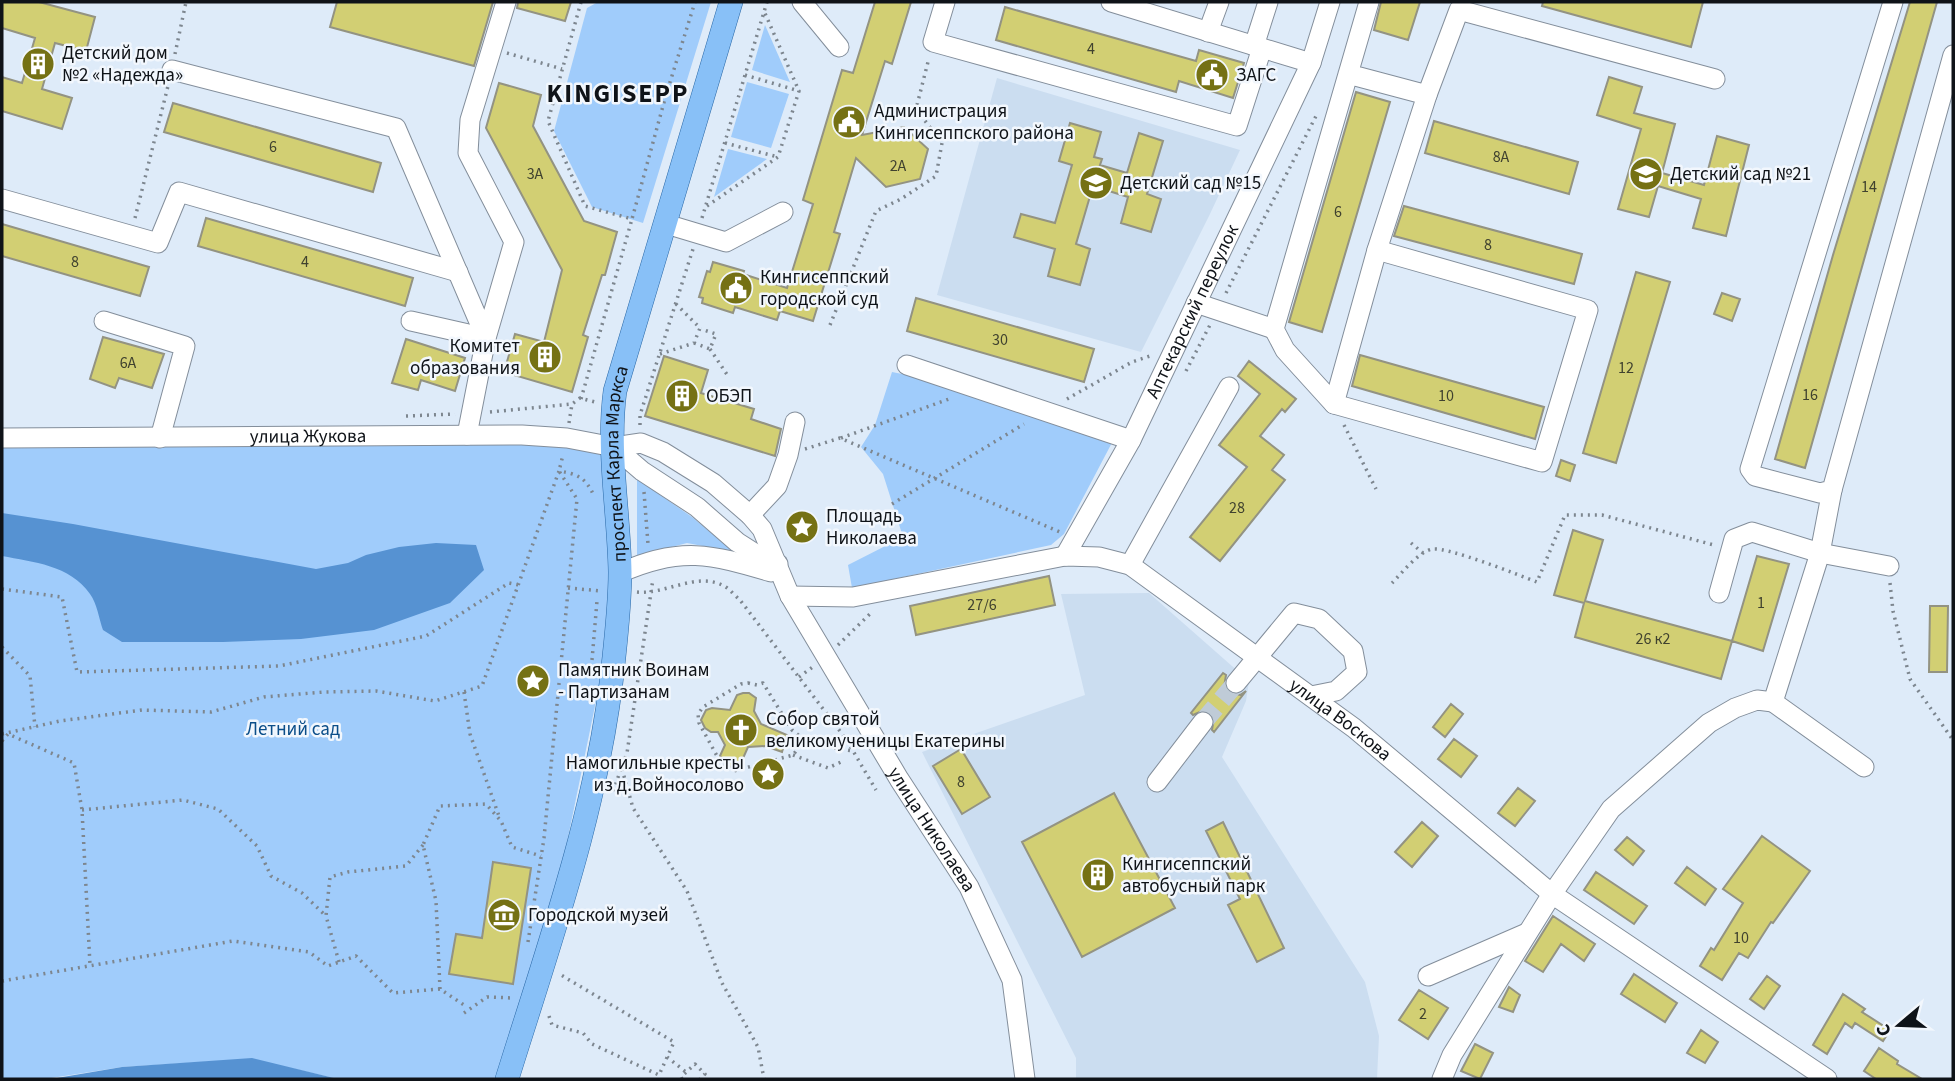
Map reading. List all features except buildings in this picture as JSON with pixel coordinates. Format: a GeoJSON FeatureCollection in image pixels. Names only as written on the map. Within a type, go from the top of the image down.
{"type":"FeatureCollection","features":[{"type":"Feature","properties":{"kind":"main road"},"geometry":{"type":"LineString","coordinates":[[613,407],[610,386],[722,2]]}},
{"type":"Feature","properties":{"kind":"main road","name":"проспект Карла Маркса"},"geometry":{"type":"LineString","coordinates":[[508,1079],[548,973],[605,732],[614,657],[609,576],[615,391],[731,2]]}},
{"type":"Feature","properties":{"kind":"street"},"geometry":{"type":"LineString","coordinates":[[467,435],[486,338],[514,242],[468,153],[470,120],[506,2]]}},
{"type":"Feature","properties":{"kind":"street"},"geometry":{"type":"LineString","coordinates":[[802,2],[839,47]]}},
{"type":"Feature","properties":{"kind":"street"},"geometry":{"type":"LineString","coordinates":[[945,2],[933,42],[1237,126],[1268,2]]}},
{"type":"Feature","properties":{"kind":"street"},"geometry":{"type":"LineString","coordinates":[[1111,2],[1311,63]]}},
{"type":"Feature","properties":{"kind":"street"},"geometry":{"type":"LineString","coordinates":[[1208,32],[1219,2]]}},
{"type":"Feature","properties":{"kind":"street","name":"Аптекарский переулок"},"geometry":{"type":"LineString","coordinates":[[1070,547],[1131,440],[1311,63],[1330,2]]}},
{"type":"Feature","properties":{"kind":"street"},"geometry":{"type":"LineString","coordinates":[[1369,2],[1274,329],[1285,350],[1334,404],[1542,462],[1588,310],[1377,250]]}},
{"type":"Feature","properties":{"kind":"street"},"geometry":{"type":"LineString","coordinates":[[1832,490],[1820,493],[1755,476],[1750,469],[1893,2]]}},
{"type":"Feature","properties":{"kind":"street"},"geometry":{"type":"LineString","coordinates":[[1334,404],[1377,250],[1427,95],[1459,10],[1715,79]]}},
{"type":"Feature","properties":{"kind":"street"},"geometry":{"type":"LineString","coordinates":[[1773,702],[1820,553],[1832,490],[1953,55]]}},
{"type":"Feature","properties":{"kind":"street"},"geometry":{"type":"LineString","coordinates":[[172,70],[396,128],[486,338]]}},
{"type":"Feature","properties":{"kind":"street"},"geometry":{"type":"LineString","coordinates":[[1348,74],[1427,95]]}},
{"type":"Feature","properties":{"kind":"street"},"geometry":{"type":"LineString","coordinates":[[2,199],[158,243],[179,192],[458,272]]}},
{"type":"Feature","properties":{"kind":"street"},"geometry":{"type":"LineString","coordinates":[[666,224],[726,242],[783,212]]}},
{"type":"Feature","properties":{"kind":"street"},"geometry":{"type":"LineString","coordinates":[[1196,303],[1274,329]]}},
{"type":"Feature","properties":{"kind":"street"},"geometry":{"type":"LineString","coordinates":[[104,321],[185,346],[160,438]]}},
{"type":"Feature","properties":{"kind":"street"},"geometry":{"type":"LineString","coordinates":[[411,321],[486,338]]}},
{"type":"Feature","properties":{"kind":"street"},"geometry":{"type":"LineString","coordinates":[[907,365],[1131,440]]}},
{"type":"Feature","properties":{"kind":"street"},"geometry":{"type":"LineString","coordinates":[[1130,565],[1229,387]]}},
{"type":"Feature","properties":{"kind":"street"},"geometry":{"type":"LineString","coordinates":[[750,515],[777,486],[788,455],[795,422]]}},
{"type":"Feature","properties":{"kind":"street","name":"улица Жукова"},"geometry":{"type":"LineString","coordinates":[[2,438],[467,435],[567,438],[614,447],[641,443],[663,452],[713,483],[750,515]]}},
{"type":"Feature","properties":{"kind":"street"},"geometry":{"type":"LineString","coordinates":[[614,447],[642,471],[697,507],[737,542],[780,570]]}},
{"type":"Feature","properties":{"kind":"street","name":"улица Николаева"},"geometry":{"type":"LineString","coordinates":[[750,515],[762,529],[790,596],[899,779],[969,887],[1012,980],[1025,1079]]}},
{"type":"Feature","properties":{"kind":"street"},"geometry":{"type":"LineString","coordinates":[[1719,593],[1734,539],[1752,532],[1820,553],[1889,566]]}},
{"type":"Feature","properties":{"kind":"street","name":"улица Воскова"},"geometry":{"type":"LineString","coordinates":[[790,596],[853,597],[1070,547],[1130,565],[1354,728],[1552,894],[1827,1079]]}},
{"type":"Feature","properties":{"kind":"street"},"geometry":{"type":"LineString","coordinates":[[609,576],[663,557],[705,555],[780,570]]}},
{"type":"Feature","properties":{"kind":"street"},"geometry":{"type":"LineString","coordinates":[[1236,682],[1294,613],[1319,619],[1353,651],[1357,672],[1336,691],[1311,696]]}},
{"type":"Feature","properties":{"kind":"street"},"geometry":{"type":"LineString","coordinates":[[1442,1079],[1452,1055],[1527,933],[1611,809],[1709,723],[1735,708],[1757,700],[1773,702],[1864,767]]}},
{"type":"Feature","properties":{"kind":"street"},"geometry":{"type":"LineString","coordinates":[[1157,782],[1203,722]]}},
{"type":"Feature","properties":{"kind":"street"},"geometry":{"type":"LineString","coordinates":[[1429,976],[1527,933]]}},
{"type":"Feature","properties":{"kind":"street"},"geometry":{"type":"LineString","coordinates":[[1011,1079],[1021,1054]]}},
{"type":"Feature","properties":{"kind":"path"},"geometry":{"type":"LineString","coordinates":[[131,236],[186,2]]}},
{"type":"Feature","properties":{"kind":"path"},"geometry":{"type":"LineString","coordinates":[[581,2],[548,121],[584,206],[632,219]]}},
{"type":"Feature","properties":{"kind":"path"},"geometry":{"type":"LineString","coordinates":[[471,414],[572,404],[582,398],[666,95],[695,2]]}},
{"type":"Feature","properties":{"kind":"path"},"geometry":{"type":"LineString","coordinates":[[709,349],[716,334],[700,328],[675,303],[767,2]]}},
{"type":"Feature","properties":{"kind":"path"},"geometry":{"type":"LineString","coordinates":[[705,208],[778,157],[799,91],[764,11]]}},
{"type":"Feature","properties":{"kind":"path"},"geometry":{"type":"LineString","coordinates":[[830,325],[876,211],[901,199],[936,176],[942,143],[916,109],[933,42]]}},
{"type":"Feature","properties":{"kind":"path"},"geometry":{"type":"LineString","coordinates":[[492,48],[562,69]]}},
{"type":"Feature","properties":{"kind":"path"},"geometry":{"type":"LineString","coordinates":[[745,75],[799,91]]}},
{"type":"Feature","properties":{"kind":"path"},"geometry":{"type":"LineString","coordinates":[[1181,379],[1321,105]]}},
{"type":"Feature","properties":{"kind":"path"},"geometry":{"type":"LineString","coordinates":[[725,143],[778,157]]}},
{"type":"Feature","properties":{"kind":"path"},"geometry":{"type":"LineString","coordinates":[[694,343],[700,328]]}},
{"type":"Feature","properties":{"kind":"path"},"geometry":{"type":"LineString","coordinates":[[660,354],[694,343],[709,349],[728,376]]}},
{"type":"Feature","properties":{"kind":"path"},"geometry":{"type":"LineString","coordinates":[[788,455],[977,389]]}},
{"type":"Feature","properties":{"kind":"path"},"geometry":{"type":"LineString","coordinates":[[582,398],[613,407]]}},
{"type":"Feature","properties":{"kind":"path"},"geometry":{"type":"LineString","coordinates":[[2,734],[60,721],[142,710],[211,712],[264,697],[312,693],[376,691],[435,702],[482,686],[559,471],[572,404]]}},
{"type":"Feature","properties":{"kind":"path"},"geometry":{"type":"LineString","coordinates":[[1334,404],[1376,489]]}},
{"type":"Feature","properties":{"kind":"path"},"geometry":{"type":"LineString","coordinates":[[840,438],[1070,547]]}},
{"type":"Feature","properties":{"kind":"path"},"geometry":{"type":"LineString","coordinates":[[559,471],[580,475],[589,485],[596,505]]}},
{"type":"Feature","properties":{"kind":"path"},"geometry":{"type":"LineString","coordinates":[[536,927],[527,950],[541,856],[577,499],[559,471]]}},
{"type":"Feature","properties":{"kind":"path"},"geometry":{"type":"LineString","coordinates":[[1392,583],[1423,553],[1433,549],[1449,551],[1537,582],[1565,515],[1602,515],[1731,550]]}},
{"type":"Feature","properties":{"kind":"path"},"geometry":{"type":"LineString","coordinates":[[1411,544],[1423,553]]}},
{"type":"Feature","properties":{"kind":"path"},"geometry":{"type":"LineString","coordinates":[[1889,566],[1893,611],[1910,679],[1953,740]]}},
{"type":"Feature","properties":{"kind":"path"},"geometry":{"type":"LineString","coordinates":[[591,671],[609,576]]}},
{"type":"Feature","properties":{"kind":"path"},"geometry":{"type":"LineString","coordinates":[[651,593],[674,586],[709,581],[724,586],[740,600],[853,751],[876,790]]}},
{"type":"Feature","properties":{"kind":"path"},"geometry":{"type":"LineString","coordinates":[[2,589],[62,597],[77,672],[279,666],[426,636],[509,583],[519,585]]}},
{"type":"Feature","properties":{"kind":"path"},"geometry":{"type":"LineString","coordinates":[[799,677],[827,657],[879,605]]}},
{"type":"Feature","properties":{"kind":"path"},"geometry":{"type":"LineString","coordinates":[[2,647],[30,676],[35,727]]}},
{"type":"Feature","properties":{"kind":"path"},"geometry":{"type":"LineString","coordinates":[[841,762],[828,768],[793,755],[734,771],[723,767],[699,723],[698,714],[703,707],[741,684],[763,683],[793,730],[801,737],[853,751]]}},
{"type":"Feature","properties":{"kind":"path"},"geometry":{"type":"LineString","coordinates":[[464,692],[470,734],[512,847],[541,856]]}},
{"type":"Feature","properties":{"kind":"path"},"geometry":{"type":"LineString","coordinates":[[2,741],[8,733]]}},
{"type":"Feature","properties":{"kind":"path"},"geometry":{"type":"LineString","coordinates":[[8,733],[74,763],[82,810],[90,965]]}},
{"type":"Feature","properties":{"kind":"path"},"geometry":{"type":"LineString","coordinates":[[793,755],[799,747],[801,737]]}},
{"type":"Feature","properties":{"kind":"path"},"geometry":{"type":"LineString","coordinates":[[622,769],[633,808],[687,891],[722,984],[758,1047],[764,1079]]}},
{"type":"Feature","properties":{"kind":"path"},"geometry":{"type":"LineString","coordinates":[[82,810],[183,800],[218,809],[257,846],[271,876],[302,893],[326,916]]}},
{"type":"Feature","properties":{"kind":"path"},"geometry":{"type":"LineString","coordinates":[[339,962],[326,916],[330,877],[348,872],[406,866],[423,845],[440,806],[486,804],[501,821]]}},
{"type":"Feature","properties":{"kind":"path"},"geometry":{"type":"LineString","coordinates":[[423,845],[436,901],[440,989]]}},
{"type":"Feature","properties":{"kind":"path"},"geometry":{"type":"LineString","coordinates":[[2,981],[233,940],[309,952],[328,966],[356,956],[393,993],[440,989],[467,1007]]}},
{"type":"Feature","properties":{"kind":"path"},"geometry":{"type":"LineString","coordinates":[[546,1007],[552,1025],[583,1033],[592,1044],[659,1075],[674,1042],[548,973]]}},
{"type":"Feature","properties":{"kind":"path"},"geometry":{"type":"LineString","coordinates":[[464,1013],[487,997],[517,999]]}},
{"type":"Feature","properties":{"kind":"path"},"geometry":{"type":"LineString","coordinates":[[667,1058],[686,1072]]}},
{"type":"Feature","properties":{"kind":"path"},"geometry":{"type":"LineString","coordinates":[[682,1079],[695,1064],[705,1074],[700,1079]]}},
{"type":"Feature","properties":{"kind":"shaded area","name":"Детский сад №15"},"geometry":{"type":"Polygon","coordinates":[[[997,78],[1240,150],[1141,352],[937,295],[997,78]]]}},
{"type":"Feature","properties":{"kind":"shaded area"},"geometry":{"type":"Polygon","coordinates":[[[2,513],[316,569],[348,563],[366,555],[399,547],[436,543],[476,545],[484,570],[450,603],[374,630],[301,639],[122,642],[103,630],[96,606],[82,584],[50,566],[2,556],[2,513]]]}},
{"type":"Feature","properties":{"kind":"shaded area"},"geometry":{"type":"Polygon","coordinates":[[[1149,593],[1249,681],[1246,701],[1222,757],[1365,982],[1379,1036],[1377,1079],[1076,1079],[1076,1058],[922,752],[1085,695],[1061,594],[1149,593]]]}},
{"type":"Feature","properties":{"kind":"shaded area"},"geometry":{"type":"Polygon","coordinates":[[[252,1058],[338,1079],[51,1079],[122,1067],[252,1058]]]}},
{"type":"Feature","properties":{"kind":"green space"},"geometry":{"type":"Polygon","coordinates":[[[598,2],[711,2],[643,223],[592,207],[554,131],[587,8],[598,2]]]}},
{"type":"Feature","properties":{"kind":"green space"},"geometry":{"type":"Polygon","coordinates":[[[765,25],[790,82],[752,70],[765,25]]]}},
{"type":"Feature","properties":{"kind":"green space"},"geometry":{"type":"Polygon","coordinates":[[[747,82],[789,94],[771,148],[731,137],[747,82]]]}},
{"type":"Feature","properties":{"kind":"green space"},"geometry":{"type":"Polygon","coordinates":[[[728,149],[767,159],[714,197],[728,149]]]}},
{"type":"Feature","properties":{"kind":"green space"},"geometry":{"type":"Polygon","coordinates":[[[892,372],[977,389],[1116,435],[1064,534],[1051,545],[852,588],[848,565],[903,537],[883,474],[861,447],[875,425],[892,372]]]}},
{"type":"Feature","properties":{"kind":"green space","name":"Летний сад"},"geometry":{"type":"Polygon","coordinates":[[[467,435],[614,447],[619,589],[540,974],[504,1079],[338,1079],[252,1059],[122,1067],[45,1079],[2,1079],[2,438],[467,435]]]}},
{"type":"Feature","properties":{"kind":"green space"},"geometry":{"type":"Polygon","coordinates":[[[637,479],[692,517],[734,552],[687,543],[637,556],[637,479]]]}},
{"type":"Feature","properties":{"kind":"tunnel"},"geometry":{"type":"LineString","coordinates":[[1203,722],[1236,683]]}},
{"type":"Feature","properties":{"kind":"place","name":"Детский дом №2 «Надежда»"},"geometry":{"type":"Point","coordinates":[38,64]}},
{"type":"Feature","properties":{"kind":"place","name":"ЗАГС"},"geometry":{"type":"Point","coordinates":[1212,75]}},
{"type":"Feature","properties":{"kind":"place","name":"Администрация Кингисеппского района"},"geometry":{"type":"Point","coordinates":[849,122]}},
{"type":"Feature","properties":{"kind":"place","name":"Детский сад №21"},"geometry":{"type":"Point","coordinates":[1646,174]}},
{"type":"Feature","properties":{"kind":"place","name":"Детский сад №15"},"geometry":{"type":"Point","coordinates":[1096,183]}},
{"type":"Feature","properties":{"kind":"place","name":"Кингисеппский городской суд"},"geometry":{"type":"Point","coordinates":[736,288]}},
{"type":"Feature","properties":{"kind":"place","name":"Комитет образования"},"geometry":{"type":"Point","coordinates":[545,357]}},
{"type":"Feature","properties":{"kind":"place","name":"ОБЭП"},"geometry":{"type":"Point","coordinates":[682,396]}},
{"type":"Feature","properties":{"kind":"place","name":"Площадь Николаева"},"geometry":{"type":"Point","coordinates":[802,527]}},
{"type":"Feature","properties":{"kind":"place","name":"Памятник Воинам - Партизанам"},"geometry":{"type":"Point","coordinates":[533,681]}},
{"type":"Feature","properties":{"kind":"place","name":"Собор святой великомученицы Екатерины"},"geometry":{"type":"Point","coordinates":[741,730]}},
{"type":"Feature","properties":{"kind":"place","name":"Намогильные кресты из д.Войносолово"},"geometry":{"type":"Point","coordinates":[768,774]}},
{"type":"Feature","properties":{"kind":"place","name":"Кингисеппский автобусный парк"},"geometry":{"type":"Point","coordinates":[1098,875]}},
{"type":"Feature","properties":{"kind":"place","name":"Городской музей"},"geometry":{"type":"Point","coordinates":[504,915]}},
{"type":"Feature","properties":{"kind":"district","name":"KINGISEPP"},"geometry":{"type":"Point","coordinates":[618,93]}}]}
